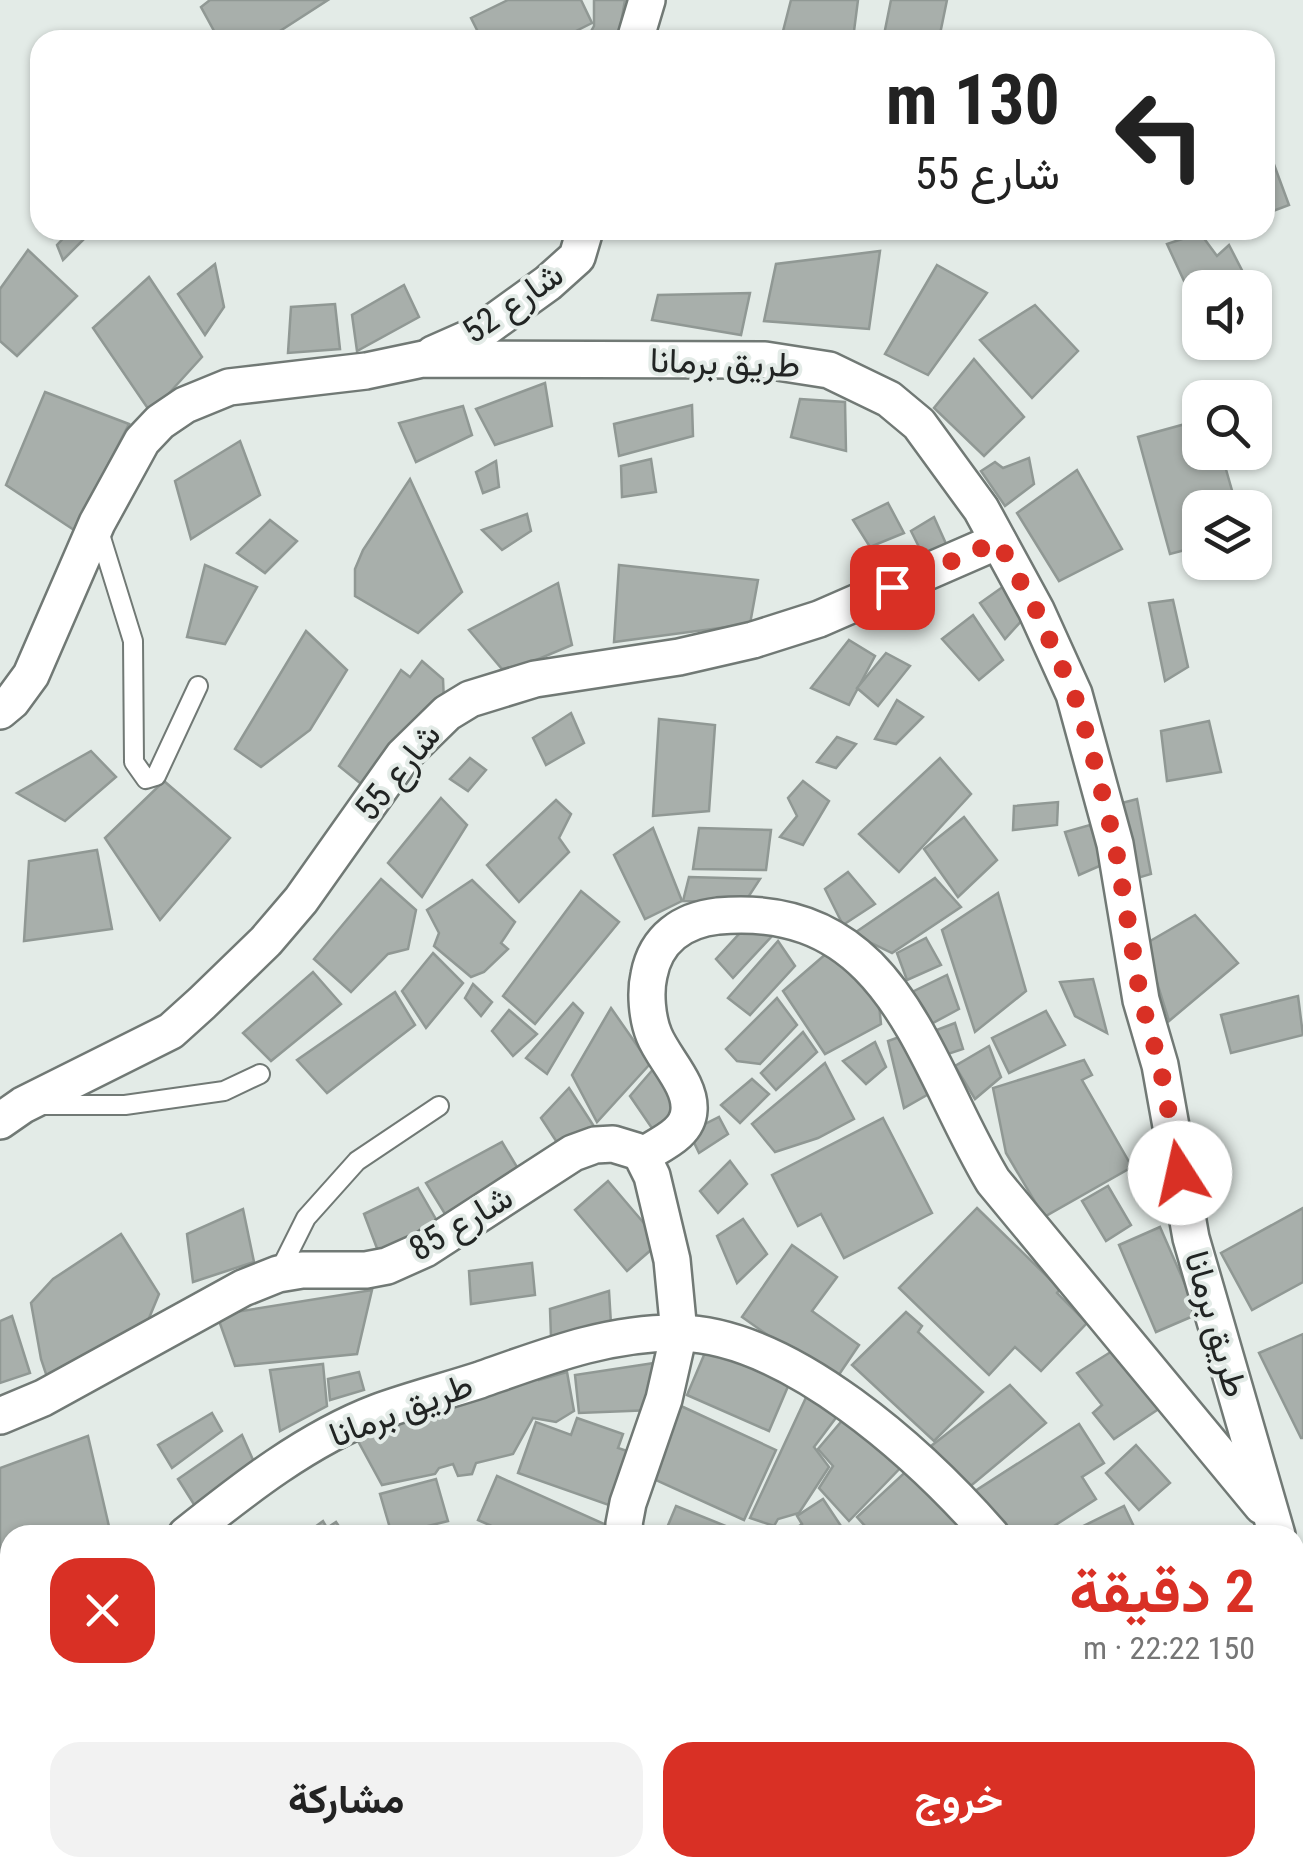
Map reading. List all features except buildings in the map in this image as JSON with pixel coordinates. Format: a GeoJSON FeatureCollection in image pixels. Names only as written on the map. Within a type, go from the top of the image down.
{"type":"FeatureCollection","features":[{"type":"Feature","properties":{"kind":"street"},"geometry":{"type":"LineString","coordinates":[[638,30],[647,0]]}},
{"type":"Feature","properties":{"kind":"street","name":"شارع 52"},"geometry":{"type":"LineString","coordinates":[[423,359],[476,335],[548,282],[577,257],[582,240]]}},
{"type":"Feature","properties":{"kind":"street","name":"طريق برمانا"},"geometry":{"type":"LineString","coordinates":[[0,711],[30,676],[97,523],[142,441],[160,422],[185,405],[229,387],[366,372],[423,359],[765,360],[830,370],[889,399],[919,424],[951,464],[1036,610],[1074,694],[1115,844],[1141,1000],[1160,1065],[1191,1238],[1274,1525]]}},
{"type":"Feature","properties":{"kind":"street","name":"شارع 55"},"geometry":{"type":"LineString","coordinates":[[12,1113],[171,1031],[202,1004],[301,900],[403,756],[446,713],[470,699],[535,679],[752,640],[819,619],[998,541]]}},
{"type":"Feature","properties":{"kind":"street"},"geometry":{"type":"LineString","coordinates":[[624,1525],[664,1399],[679,1333],[672,1260],[652,1176],[642,1156],[680,1132],[690,1114],[689,1097],[652,1032],[648,976],[660,945],[682,926],[728,915],[789,919],[831,938],[868,966],[899,1000],[966,1136],[994,1180],[1273,1525]]}},
{"type":"Feature","properties":{"kind":"street","name":"شارع 85"},"geometry":{"type":"LineString","coordinates":[[0,1416],[43,1398],[243,1288],[278,1274],[366,1270],[406,1258],[584,1148],[612,1144],[642,1156]]}},
{"type":"Feature","properties":{"kind":"street","name":"طريق برمانا"},"geometry":{"type":"LineString","coordinates":[[199,1525],[275,1467],[334,1432],[376,1413],[587,1343],[679,1333],[721,1338],[762,1353],[826,1390],[908,1449],[982,1525]]}},
{"type":"Feature","properties":{"kind":"lane"},"geometry":{"type":"LineString","coordinates":[[97,523],[133,641],[134,762],[146,778],[156,776],[198,686]]}},
{"type":"Feature","properties":{"kind":"lane"},"geometry":{"type":"LineString","coordinates":[[12,1113],[124,1105],[224,1091],[260,1074]]}},
{"type":"Feature","properties":{"kind":"lane"},"geometry":{"type":"LineString","coordinates":[[278,1274],[306,1218],[357,1160],[439,1106]]}},
{"type":"Feature","properties":{"kind":"route"},"geometry":{"type":"LineString","coordinates":[[892,587],[998,541],[1036,610],[1074,694],[1091,748],[1115,844],[1141,1000],[1160,1065],[1180,1173]]}}]}
